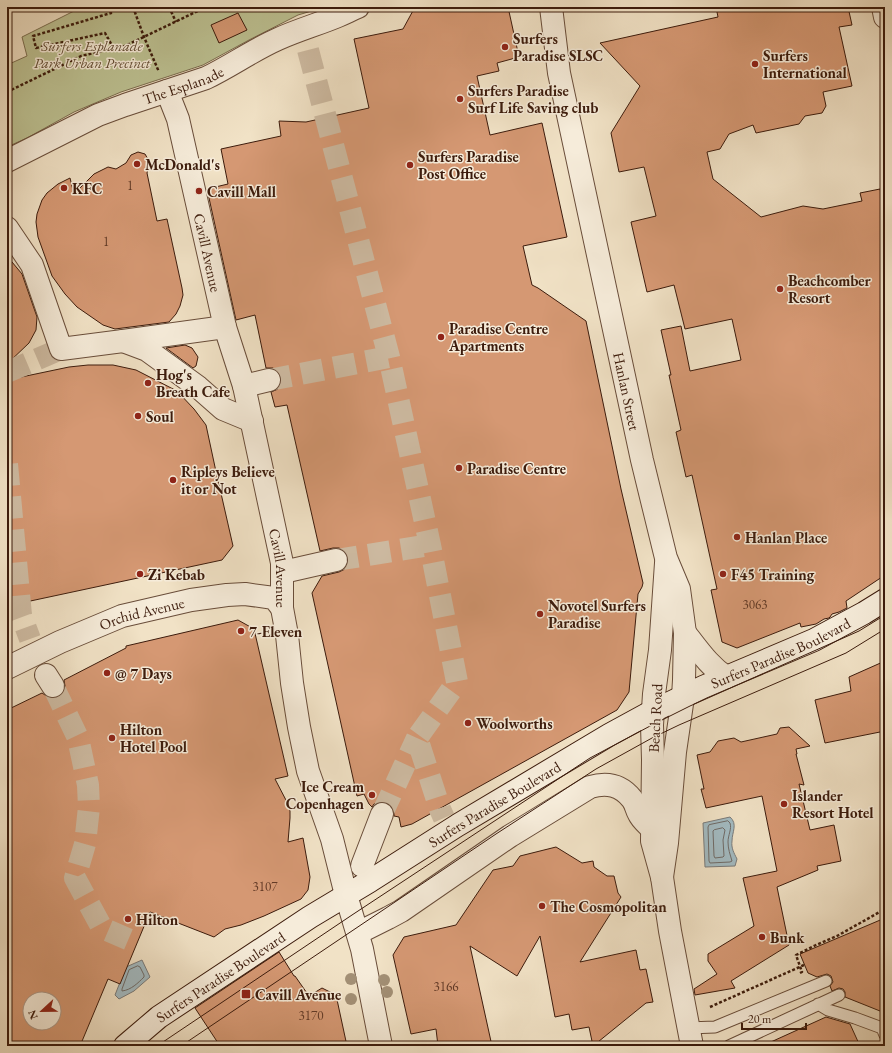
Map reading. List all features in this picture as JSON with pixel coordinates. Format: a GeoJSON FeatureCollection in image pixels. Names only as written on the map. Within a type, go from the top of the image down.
{"type":"FeatureCollection","features":[{"type":"Feature","properties":{"kind":"street","name":"The Esplanade"},"geometry":{"type":"LineString","coordinates":[[7,161],[98,115],[126,105],[163,82],[206,78],[254,51],[296,31],[358,7]]}},
{"type":"Feature","properties":{"kind":"street","name":"Hanlan Street"},"geometry":{"type":"LineString","coordinates":[[538,7],[557,57]]}},
{"type":"Feature","properties":{"kind":"street","name":"Hanlan Street"},"geometry":{"type":"LineString","coordinates":[[551,7],[559,73],[640,453],[666,558],[679,589],[685,633],[683,697],[679,725]]}},
{"type":"Feature","properties":{"kind":"street"},"geometry":{"type":"LineString","coordinates":[[883,7],[885,17]]}},
{"type":"Feature","properties":{"kind":"street","name":"Cavill Avenue"},"geometry":{"type":"LineString","coordinates":[[163,82],[178,119],[225,327],[244,386],[252,421],[282,563],[282,608],[295,698],[308,771],[332,839],[346,895],[358,933],[382,1046]]}},
{"type":"Feature","properties":{"kind":"street"},"geometry":{"type":"LineString","coordinates":[[7,228],[32,265],[61,349],[225,327]]}},
{"type":"Feature","properties":{"kind":"street"},"geometry":{"type":"LineString","coordinates":[[123,341],[147,350],[198,387],[223,409],[252,421]]}},
{"type":"Feature","properties":{"kind":"street"},"geometry":{"type":"LineString","coordinates":[[244,386],[269,380]]}},
{"type":"Feature","properties":{"kind":"street","name":"Beach Road"},"geometry":{"type":"LineString","coordinates":[[666,558],[660,650],[652,725],[653,772],[651,828],[652,841],[662,877],[690,1037]]}},
{"type":"Feature","properties":{"kind":"street"},"geometry":{"type":"LineString","coordinates":[[292,570],[336,560]]}},
{"type":"Feature","properties":{"kind":"street","name":"Orchid Avenue"},"geometry":{"type":"LineString","coordinates":[[7,668],[60,642],[122,616],[191,600],[245,594],[274,598],[282,608]]}},
{"type":"Feature","properties":{"kind":"street","name":"Surfers Paradise Boulevard"},"geometry":{"type":"LineString","coordinates":[[125,1046],[159,1018],[310,917],[458,825],[608,735],[653,711],[726,677],[814,640],[885,600]]}},
{"type":"Feature","properties":{"kind":"street"},"geometry":{"type":"LineString","coordinates":[[685,633],[716,671],[726,677]]}},
{"type":"Feature","properties":{"kind":"street","name":"Beach Road"},"geometry":{"type":"LineString","coordinates":[[662,877],[679,725]]}},
{"type":"Feature","properties":{"kind":"street"},"geometry":{"type":"LineString","coordinates":[[358,933],[401,911],[510,836],[590,787],[599,784],[608,784],[618,787],[633,800],[639,814],[651,828]]}},
{"type":"Feature","properties":{"kind":"street"},"geometry":{"type":"LineString","coordinates":[[362,866],[382,814]]}},
{"type":"Feature","properties":{"kind":"lane"},"geometry":{"type":"LineString","coordinates":[[690,1037],[826,980]]}},
{"type":"Feature","properties":{"kind":"lane"},"geometry":{"type":"LineString","coordinates":[[811,987],[818,1004],[828,1010],[882,1028],[885,1035]]}},
{"type":"Feature","properties":{"kind":"lane"},"geometry":{"type":"LineString","coordinates":[[730,1046],[839,995]]}},
{"type":"Feature","properties":{"kind":"path"},"geometry":{"type":"LineString","coordinates":[[109,7],[111,13],[33,36],[36,48],[105,33],[114,49]]}},
{"type":"Feature","properties":{"kind":"path"},"geometry":{"type":"LineString","coordinates":[[133,7],[163,82]]}},
{"type":"Feature","properties":{"kind":"path"},"geometry":{"type":"LineString","coordinates":[[170,7],[176,22]]}},
{"type":"Feature","properties":{"kind":"path"},"geometry":{"type":"LineString","coordinates":[[7,92],[81,56],[125,46],[206,7]]}},
{"type":"Feature","properties":{"kind":"path"},"geometry":{"type":"LineString","coordinates":[[795,975],[802,972],[796,955],[837,936],[885,909]]}},
{"type":"Feature","properties":{"kind":"path"},"geometry":{"type":"LineString","coordinates":[[739,998],[711,1008],[804,965]]}},
{"type":"Feature","properties":{"kind":"green space","name":"Surfers Esplanade Park Urban Precinct"},"geometry":{"type":"Polygon","coordinates":[[[82,7],[325,7],[298,15],[203,65],[121,92],[74,112],[27,138],[7,147],[7,65],[27,56],[22,37],[82,7]]]}},
{"type":"Feature","properties":{"kind":"water"},"geometry":{"type":"Polygon","coordinates":[[[730,817],[734,822],[732,844],[737,859],[735,866],[705,867],[703,823],[730,817]]]}},
{"type":"Feature","properties":{"kind":"water"},"geometry":{"type":"Polygon","coordinates":[[[142,960],[150,977],[134,991],[119,999],[115,995],[126,967],[142,960]]]}},
{"type":"Feature","properties":{"kind":"building","name":"Paradise Centre"},"geometry":{"type":"Polygon","coordinates":[[[415,7],[508,7],[519,57],[497,63],[499,71],[477,76],[490,135],[542,123],[567,237],[523,246],[532,285],[586,321],[621,489],[643,583],[638,594],[629,692],[617,710],[412,824],[401,827],[399,817],[394,816],[392,806],[387,803],[380,802],[374,804],[372,807],[364,794],[357,796],[312,593],[322,576],[345,569],[348,563],[348,557],[345,551],[339,548],[320,551],[287,405],[275,407],[271,392],[278,389],[281,383],[281,377],[273,368],[266,368],[255,315],[236,320],[207,189],[228,184],[221,149],[281,136],[279,121],[306,122],[369,108],[354,39],[403,29],[415,7]]]}},
{"type":"Feature","properties":{"kind":"building"},"geometry":{"type":"Polygon","coordinates":[[[716,7],[848,7],[852,25],[839,27],[852,86],[823,92],[826,106],[822,113],[805,116],[799,124],[756,133],[753,125],[729,134],[720,149],[707,152],[713,179],[761,217],[803,206],[823,209],[862,201],[860,193],[880,189],[885,210],[885,575],[846,601],[847,608],[832,614],[829,618],[816,624],[801,627],[800,623],[737,648],[722,642],[711,590],[717,589],[692,475],[686,477],[676,432],[681,430],[661,330],[681,326],[690,371],[741,360],[732,319],[685,329],[674,285],[647,292],[631,222],[656,216],[644,167],[619,172],[611,133],[640,86],[600,43],[718,17],[716,7]]]}},
{"type":"Feature","properties":{"kind":"building"},"geometry":{"type":"Polygon","coordinates":[[[238,13],[247,30],[219,43],[211,25],[238,13]]]}},
{"type":"Feature","properties":{"kind":"building"},"geometry":{"type":"Polygon","coordinates":[[[138,152],[145,154],[149,161],[147,173],[157,221],[167,219],[183,295],[176,314],[169,322],[115,329],[103,325],[77,307],[52,276],[38,237],[36,222],[37,214],[42,200],[47,193],[58,184],[70,178],[74,194],[94,174],[108,167],[116,169],[126,163],[131,155],[138,152]]]}},
{"type":"Feature","properties":{"kind":"building"},"geometry":{"type":"Polygon","coordinates":[[[7,256],[22,274],[37,317],[36,330],[29,343],[7,364],[7,256]]]}},
{"type":"Feature","properties":{"kind":"building"},"geometry":{"type":"Polygon","coordinates":[[[185,345],[192,348],[198,357],[196,366],[193,368],[166,348],[185,345]]]}},
{"type":"Feature","properties":{"kind":"building"},"geometry":{"type":"Polygon","coordinates":[[[113,365],[136,370],[177,391],[194,409],[206,425],[233,546],[222,560],[7,606],[7,380],[69,367],[113,365]]]}},
{"type":"Feature","properties":{"kind":"building"},"geometry":{"type":"Polygon","coordinates":[[[238,620],[254,629],[288,776],[275,779],[290,811],[288,842],[303,838],[310,877],[308,890],[301,899],[264,916],[241,925],[225,929],[214,937],[150,912],[120,984],[108,979],[80,1046],[7,1046],[7,710],[42,693],[48,697],[59,697],[64,691],[64,680],[126,648],[126,646],[238,620]]]}},
{"type":"Feature","properties":{"kind":"building"},"geometry":{"type":"Polygon","coordinates":[[[885,661],[885,731],[825,743],[815,700],[851,691],[849,677],[885,661]]]}},
{"type":"Feature","properties":{"kind":"building","name":"Islander Resort Hotel"},"geometry":{"type":"Polygon","coordinates":[[[789,727],[810,746],[796,749],[796,754],[804,785],[799,784],[810,830],[834,825],[841,861],[817,866],[818,870],[777,887],[789,945],[731,981],[735,988],[695,995],[694,989],[717,974],[708,961],[708,954],[754,926],[743,878],[777,871],[762,796],[706,808],[701,789],[704,789],[697,755],[710,752],[718,741],[734,738],[741,742],[777,734],[780,728],[789,727]]]}},
{"type":"Feature","properties":{"kind":"building"},"geometry":{"type":"Polygon","coordinates":[[[556,847],[582,863],[593,861],[594,867],[607,876],[614,876],[618,893],[621,897],[580,962],[636,950],[640,970],[646,969],[653,1002],[646,1003],[593,1046],[589,1027],[572,1030],[569,1014],[555,1017],[540,936],[517,976],[470,946],[492,1046],[438,1046],[436,1029],[411,1034],[393,955],[404,937],[456,925],[493,870],[513,866],[520,856],[556,847]]]}},
{"type":"Feature","properties":{"kind":"building"},"geometry":{"type":"Polygon","coordinates":[[[885,918],[885,1013],[845,997],[845,992],[843,989],[839,988],[832,991],[830,986],[833,982],[831,976],[827,974],[817,977],[808,973],[800,954],[885,918]]]}},
{"type":"Feature","properties":{"kind":"building"},"geometry":{"type":"Polygon","coordinates":[[[279,952],[309,996],[322,988],[336,995],[347,1046],[220,1046],[195,1008],[279,952]]]}},
{"type":"Feature","properties":{"kind":"building"},"geometry":{"type":"Polygon","coordinates":[[[826,1017],[850,1024],[860,1046],[762,1046],[826,1017]]]}},
{"type":"Feature","properties":{"kind":"tunnel"},"geometry":{"type":"LineString","coordinates":[[308,50],[389,357],[430,545],[457,682],[417,738],[444,818]]}},
{"type":"Feature","properties":{"kind":"tunnel"},"geometry":{"type":"LineString","coordinates":[[7,372],[61,349]]}},
{"type":"Feature","properties":{"kind":"tunnel"},"geometry":{"type":"LineString","coordinates":[[269,380],[389,357]]}},
{"type":"Feature","properties":{"kind":"tunnel"},"geometry":{"type":"LineString","coordinates":[[7,464],[21,615],[30,639]]}},
{"type":"Feature","properties":{"kind":"tunnel"},"geometry":{"type":"LineString","coordinates":[[336,560],[430,545]]}},
{"type":"Feature","properties":{"kind":"tunnel"},"geometry":{"type":"LineString","coordinates":[[53,686],[78,738],[88,785],[89,807],[85,844],[75,878],[102,928],[137,943]]}},
{"type":"Feature","properties":{"kind":"tunnel"},"geometry":{"type":"LineString","coordinates":[[382,814],[417,738]]}},
{"type":"Feature","properties":{"kind":"tram line"},"geometry":{"type":"LineString","coordinates":[[157,1046],[590,758],[690,706],[859,631],[885,615]]}},
{"type":"Feature","properties":{"kind":"tram line"},"geometry":{"type":"LineString","coordinates":[[181,1046],[496,834],[596,769],[679,725],[846,653],[885,629]]}},
{"type":"Feature","properties":{"kind":"place","name":"Surfers Paradise SLSC"},"geometry":{"type":"Point","coordinates":[505,47]}},
{"type":"Feature","properties":{"kind":"place","name":"Surfers International"},"geometry":{"type":"Point","coordinates":[755,64]}},
{"type":"Feature","properties":{"kind":"place","name":"Surfers Paradise Surf Life Saving club"},"geometry":{"type":"Point","coordinates":[460,99]}},
{"type":"Feature","properties":{"kind":"place","name":"McDonald's"},"geometry":{"type":"Point","coordinates":[137,164]}},
{"type":"Feature","properties":{"kind":"place","name":"Surfers Paradise Post Office"},"geometry":{"type":"Point","coordinates":[410,165]}},
{"type":"Feature","properties":{"kind":"place","name":"KFC"},"geometry":{"type":"Point","coordinates":[64,188]}},
{"type":"Feature","properties":{"kind":"place","name":"Cavill Mall"},"geometry":{"type":"Point","coordinates":[199,191]}},
{"type":"Feature","properties":{"kind":"place","name":"Beachcomber Resort"},"geometry":{"type":"Point","coordinates":[780,289]}},
{"type":"Feature","properties":{"kind":"place","name":"Paradise Centre Apartments"},"geometry":{"type":"Point","coordinates":[441,337]}},
{"type":"Feature","properties":{"kind":"place","name":"Hog's Breath Cafe"},"geometry":{"type":"Point","coordinates":[148,383]}},
{"type":"Feature","properties":{"kind":"place","name":"Soul"},"geometry":{"type":"Point","coordinates":[138,416]}},
{"type":"Feature","properties":{"kind":"place","name":"Paradise Centre"},"geometry":{"type":"Point","coordinates":[459,468]}},
{"type":"Feature","properties":{"kind":"place","name":"Ripleys Believe it or Not"},"geometry":{"type":"Point","coordinates":[173,480]}},
{"type":"Feature","properties":{"kind":"place","name":"Hanlan Place"},"geometry":{"type":"Point","coordinates":[737,537]}},
{"type":"Feature","properties":{"kind":"place","name":"Zi Kebab"},"geometry":{"type":"Point","coordinates":[140,574]}},
{"type":"Feature","properties":{"kind":"place","name":"F45 Training"},"geometry":{"type":"Point","coordinates":[723,574]}},
{"type":"Feature","properties":{"kind":"place","name":"Novotel Surfers Paradise"},"geometry":{"type":"Point","coordinates":[540,614]}},
{"type":"Feature","properties":{"kind":"place","name":"7-Eleven"},"geometry":{"type":"Point","coordinates":[241,631]}},
{"type":"Feature","properties":{"kind":"place","name":"@ 7 Days"},"geometry":{"type":"Point","coordinates":[107,673]}},
{"type":"Feature","properties":{"kind":"place","name":"Woolworths"},"geometry":{"type":"Point","coordinates":[468,723]}},
{"type":"Feature","properties":{"kind":"place","name":"Hilton Hotel Pool"},"geometry":{"type":"Point","coordinates":[112,738]}},
{"type":"Feature","properties":{"kind":"place","name":"Ice Cream Copenhagen"},"geometry":{"type":"Point","coordinates":[372,795]}},
{"type":"Feature","properties":{"kind":"place","name":"Islander Resort Hotel"},"geometry":{"type":"Point","coordinates":[784,804]}},
{"type":"Feature","properties":{"kind":"place","name":"The Cosmopolitan"},"geometry":{"type":"Point","coordinates":[542,906]}},
{"type":"Feature","properties":{"kind":"place","name":"Hilton"},"geometry":{"type":"Point","coordinates":[128,919]}},
{"type":"Feature","properties":{"kind":"place","name":"Bunk"},"geometry":{"type":"Point","coordinates":[762,937]}},
{"type":"Feature","properties":{"kind":"place","name":"Cavill Avenue"},"geometry":{"type":"Point","coordinates":[246,994]}}]}
